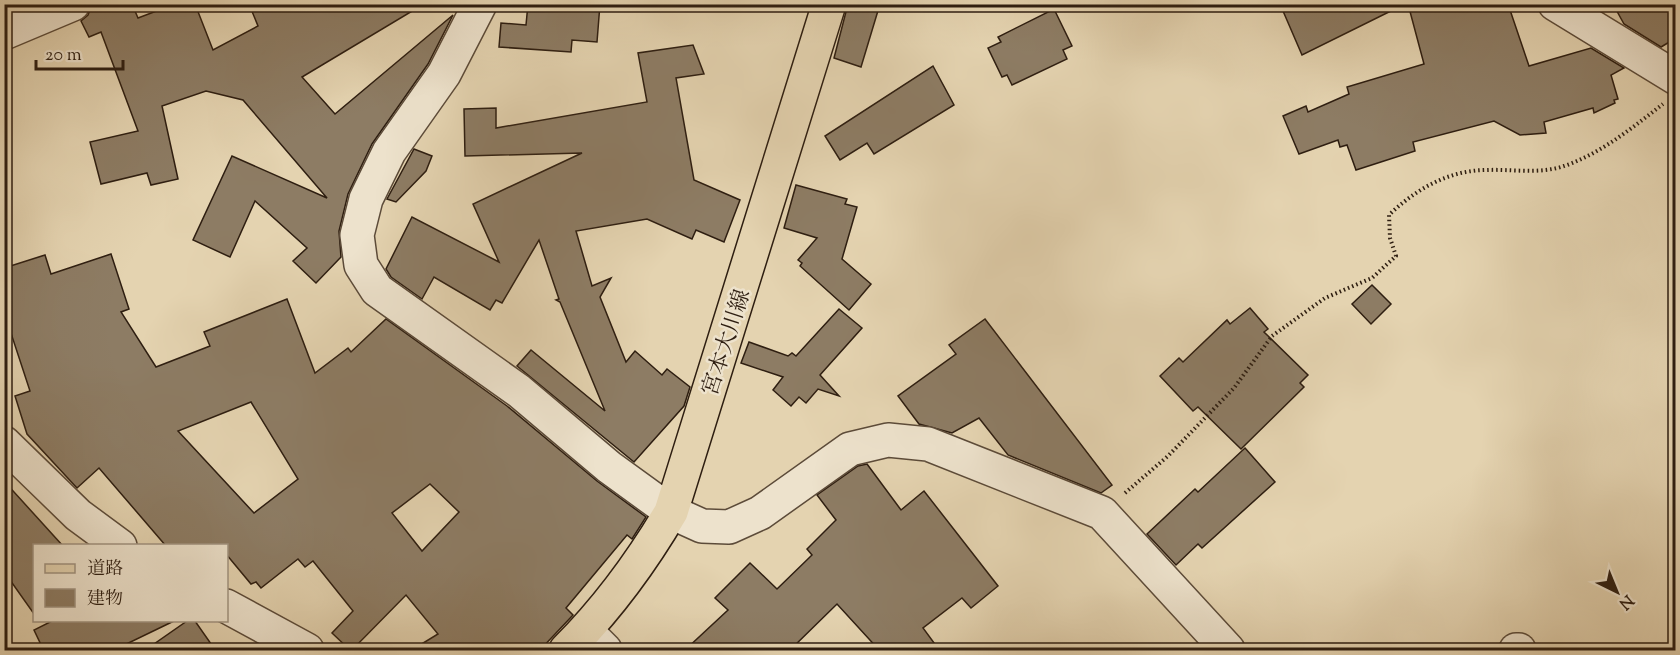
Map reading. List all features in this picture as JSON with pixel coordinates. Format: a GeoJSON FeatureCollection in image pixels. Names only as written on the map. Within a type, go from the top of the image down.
{"type":"FeatureCollection","features":[{"type":"Feature","properties":{"kind":"main road","name":"宮本大川線"},"geometry":{"type":"LineString","coordinates":[[586,644],[605,610],[648,550],[671,512],[829,4]]}},
{"type":"Feature","properties":{"kind":"street"},"geometry":{"type":"LineString","coordinates":[[4,33],[73,4]]}},
{"type":"Feature","properties":{"kind":"street"},"geometry":{"type":"LineString","coordinates":[[480,4],[444,74],[389,152],[366,199],[357,235],[361,265],[377,290],[519,391],[609,467],[671,512],[702,526],[729,526],[760,513],[850,449],[888,440],[928,444],[1101,513],[1228,651]]}},
{"type":"Feature","properties":{"kind":"street"},"geometry":{"type":"LineString","coordinates":[[1555,4],[1644,61],[1671,90]]}},
{"type":"Feature","properties":{"kind":"street"},"geometry":{"type":"LineString","coordinates":[[4,442],[78,515],[117,544]]}},
{"type":"Feature","properties":{"kind":"street"},"geometry":{"type":"LineString","coordinates":[[228,607],[307,651]]}},
{"type":"Feature","properties":{"kind":"path"},"geometry":{"type":"LineString","coordinates":[[1101,513],[1168,456],[1234,388],[1272,336],[1325,298],[1372,278],[1396,256],[1390,238],[1389,215],[1406,199],[1442,178],[1484,170],[1533,171],[1560,167],[1590,155],[1671,90]]}},
{"type":"Feature","properties":{"kind":"building"},"geometry":{"type":"Polygon","coordinates":[[[96,4],[132,4],[138,18],[175,4],[195,4],[213,50],[258,26],[249,4],[424,4],[302,77],[335,114],[453,15],[428,64],[372,144],[348,194],[339,231],[341,257],[316,283],[293,261],[307,248],[255,201],[230,257],[193,240],[232,156],[327,198],[243,100],[206,91],[162,106],[178,179],[151,185],[147,173],[101,184],[90,142],[138,131],[101,32],[89,37],[81,21],[96,4]]]}},
{"type":"Feature","properties":{"kind":"building"},"geometry":{"type":"Polygon","coordinates":[[[528,4],[600,4],[597,42],[572,40],[571,52],[499,47],[501,23],[526,25],[528,4]]]}},
{"type":"Feature","properties":{"kind":"building"},"geometry":{"type":"Polygon","coordinates":[[[848,4],[880,4],[861,67],[834,58],[848,4]]]}},
{"type":"Feature","properties":{"kind":"building"},"geometry":{"type":"Polygon","coordinates":[[[1280,4],[1405,4],[1302,55],[1280,4]]]}},
{"type":"Feature","properties":{"kind":"building"},"geometry":{"type":"Polygon","coordinates":[[[1408,4],[1508,4],[1529,66],[1591,48],[1624,68],[1611,75],[1618,99],[1614,100],[1615,103],[1594,113],[1593,108],[1544,122],[1546,133],[1520,135],[1494,121],[1413,142],[1415,151],[1356,170],[1347,145],[1340,147],[1338,140],[1299,154],[1283,116],[1306,106],[1308,112],[1349,94],[1347,87],[1424,64],[1408,4]]]}},
{"type":"Feature","properties":{"kind":"building"},"geometry":{"type":"Polygon","coordinates":[[[1613,4],[1676,4],[1676,38],[1661,47],[1624,24],[1613,4]]]}},
{"type":"Feature","properties":{"kind":"building"},"geometry":{"type":"Polygon","coordinates":[[[1054,9],[1072,46],[1063,50],[1067,59],[1012,85],[1007,75],[1002,77],[988,48],[1001,42],[998,37],[1054,9]]]}},
{"type":"Feature","properties":{"kind":"building"},"geometry":{"type":"Polygon","coordinates":[[[693,45],[704,74],[676,78],[694,180],[740,200],[724,242],[696,230],[692,239],[647,219],[576,231],[592,286],[611,278],[600,297],[626,362],[635,351],[662,375],[667,369],[690,387],[684,406],[634,462],[517,366],[531,350],[605,411],[560,302],[556,300],[559,299],[539,240],[502,303],[496,300],[490,310],[434,277],[422,299],[391,277],[386,269],[412,217],[499,262],[473,204],[582,153],[465,156],[464,109],[496,108],[496,128],[647,102],[638,53],[693,45]]]}},
{"type":"Feature","properties":{"kind":"building"},"geometry":{"type":"Polygon","coordinates":[[[933,66],[954,105],[874,154],[867,143],[840,160],[825,136],[933,66]]]}},
{"type":"Feature","properties":{"kind":"building"},"geometry":{"type":"Polygon","coordinates":[[[414,149],[432,156],[426,171],[396,202],[387,199],[414,149]]]}},
{"type":"Feature","properties":{"kind":"building"},"geometry":{"type":"Polygon","coordinates":[[[796,185],[847,199],[845,204],[857,207],[842,259],[871,284],[849,310],[800,266],[802,263],[798,260],[817,238],[784,228],[796,185]]]}},
{"type":"Feature","properties":{"kind":"building"},"geometry":{"type":"Polygon","coordinates":[[[111,254],[129,309],[121,312],[156,367],[210,346],[204,332],[287,299],[315,373],[348,348],[351,352],[386,319],[507,406],[597,481],[646,517],[632,539],[627,535],[566,608],[573,615],[539,651],[410,651],[438,634],[406,595],[351,651],[332,633],[353,611],[313,561],[305,567],[298,559],[261,588],[256,582],[251,584],[228,556],[228,544],[164,544],[99,468],[77,488],[27,434],[15,396],[30,391],[4,312],[4,268],[45,255],[51,274],[111,254]],[[251,402],[178,431],[254,513],[298,479],[251,402]],[[430,484],[392,513],[422,551],[459,512],[430,484]]]}},
{"type":"Feature","properties":{"kind":"building"},"geometry":{"type":"Polygon","coordinates":[[[1372,285],[1391,304],[1371,324],[1352,304],[1372,285]]]}},
{"type":"Feature","properties":{"kind":"building"},"geometry":{"type":"Polygon","coordinates":[[[1250,308],[1268,329],[1264,332],[1308,375],[1300,383],[1304,387],[1241,449],[1198,407],[1193,411],[1160,376],[1179,358],[1183,362],[1227,320],[1230,324],[1250,308]]]}},
{"type":"Feature","properties":{"kind":"building"},"geometry":{"type":"Polygon","coordinates":[[[839,309],[862,328],[820,375],[839,396],[818,389],[806,403],[799,397],[791,406],[773,390],[783,377],[741,363],[749,342],[788,356],[792,353],[796,356],[839,309]]]}},
{"type":"Feature","properties":{"kind":"building"},"geometry":{"type":"Polygon","coordinates":[[[985,319],[1112,485],[1101,493],[1008,455],[979,418],[952,433],[919,424],[898,396],[956,354],[949,345],[985,319]]]}},
{"type":"Feature","properties":{"kind":"building"},"geometry":{"type":"Polygon","coordinates":[[[1245,448],[1275,482],[1202,548],[1198,544],[1176,565],[1147,534],[1195,489],[1198,492],[1245,448]]]}},
{"type":"Feature","properties":{"kind":"building"},"geometry":{"type":"Polygon","coordinates":[[[867,464],[901,510],[924,491],[998,586],[971,608],[962,598],[923,628],[940,651],[880,651],[837,604],[789,651],[684,651],[728,610],[715,598],[750,563],[777,589],[812,555],[807,549],[836,520],[817,495],[858,466],[867,464]]]}},
{"type":"Feature","properties":{"kind":"building"},"geometry":{"type":"Polygon","coordinates":[[[4,481],[61,544],[33,544],[33,613],[10,580],[11,540],[4,523],[4,481]]]}},
{"type":"Feature","properties":{"kind":"building"},"geometry":{"type":"Polygon","coordinates":[[[50,622],[172,622],[112,651],[44,651],[34,630],[50,622]]]}},
{"type":"Feature","properties":{"kind":"building"},"geometry":{"type":"Polygon","coordinates":[[[186,622],[196,622],[216,651],[144,651],[186,622]]]}}]}
